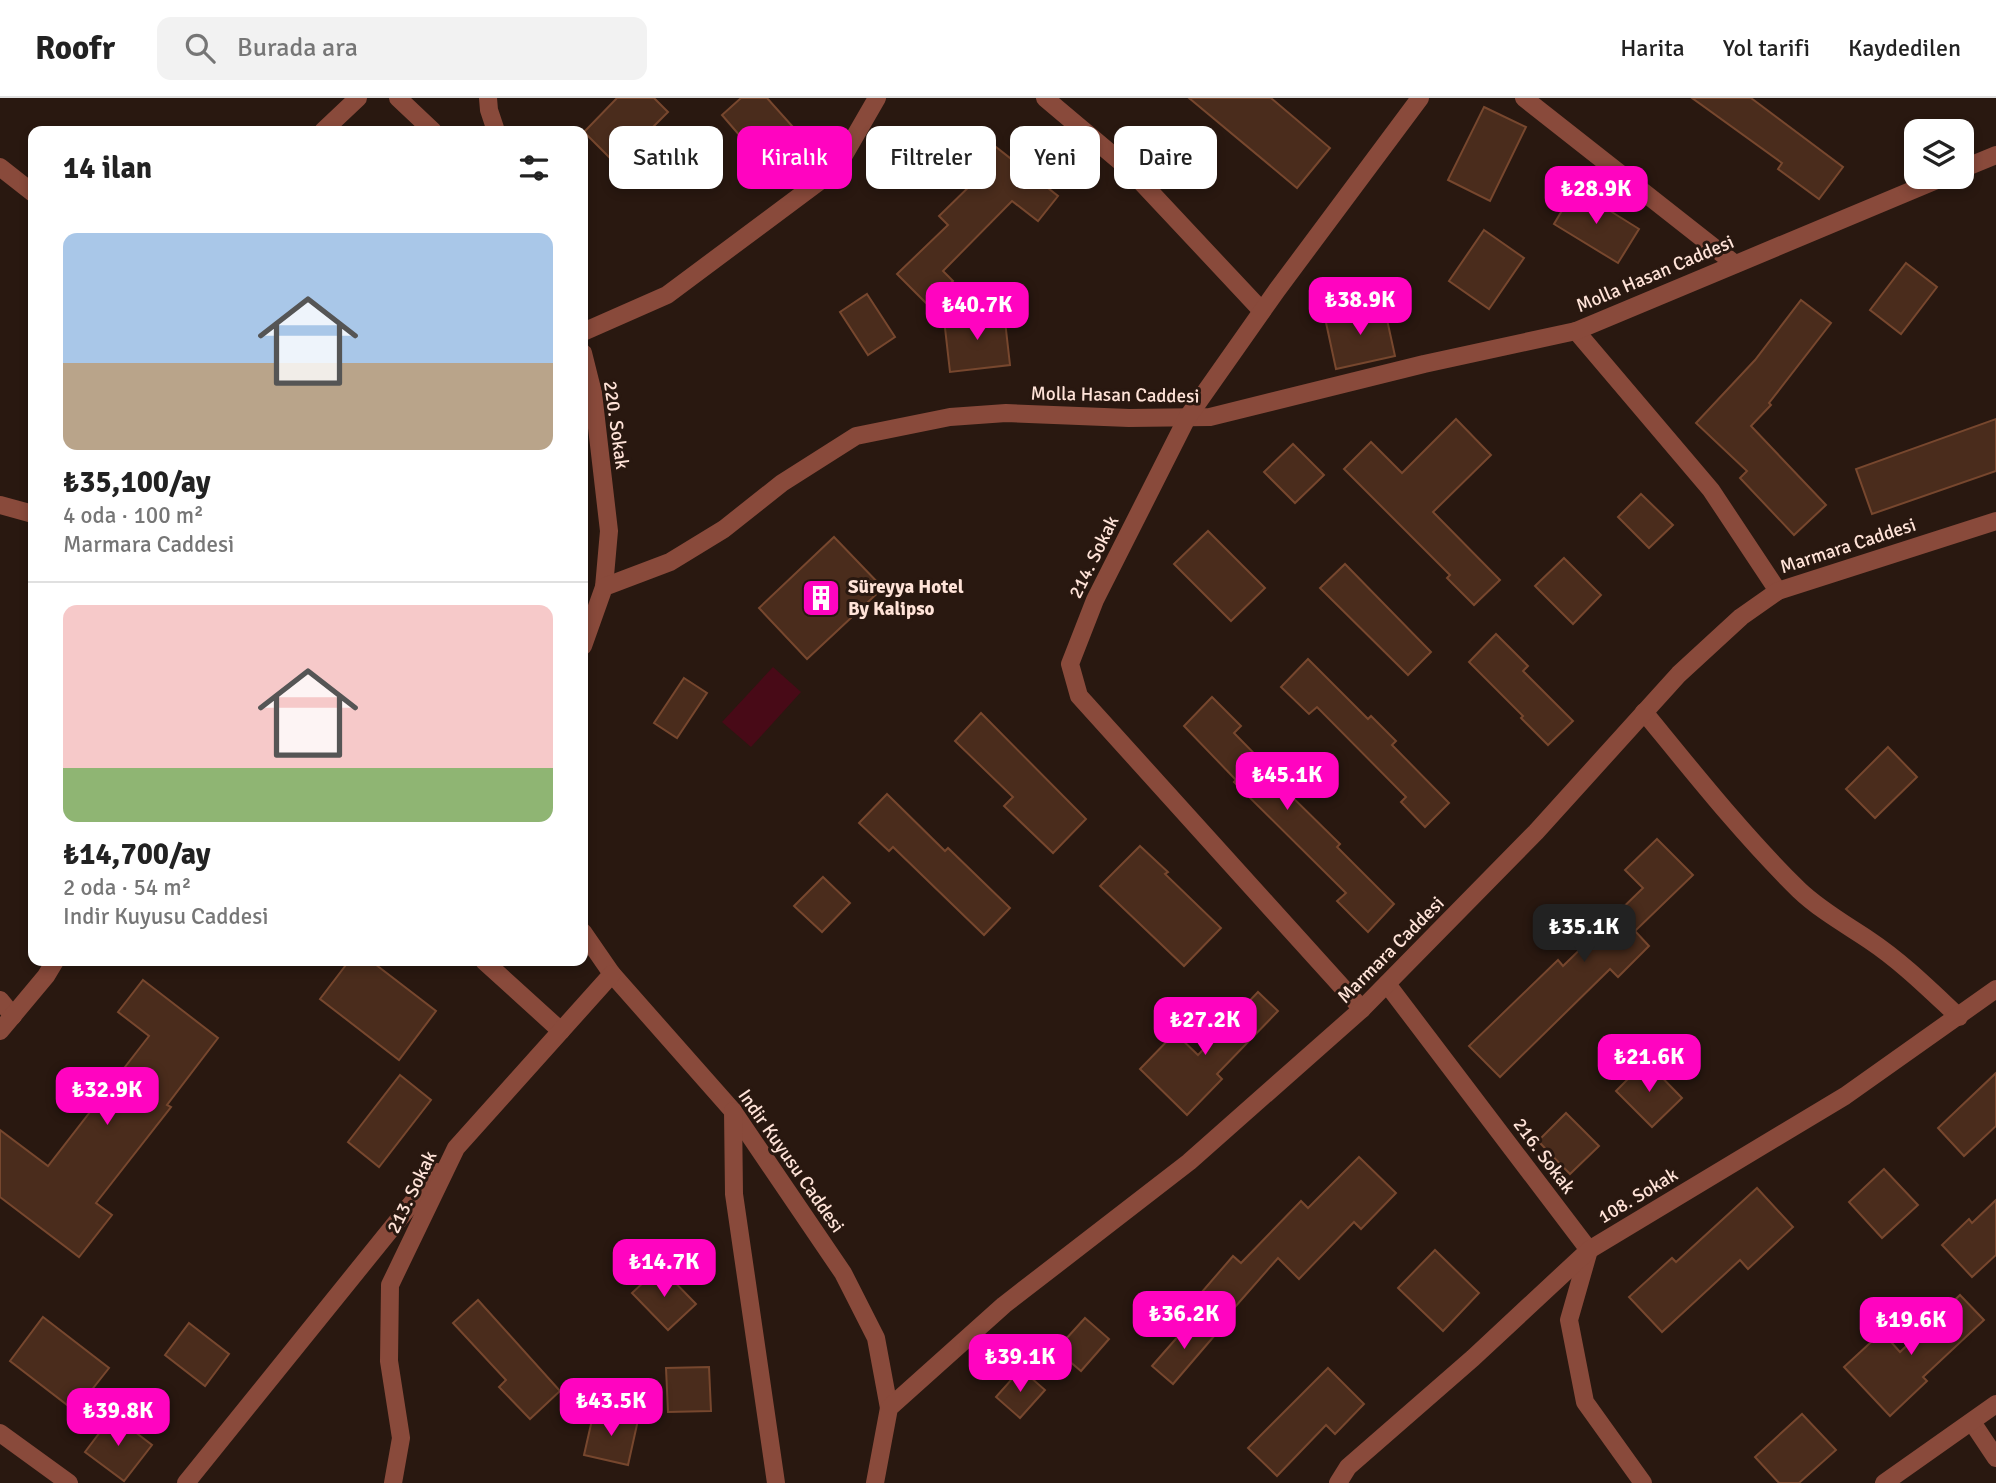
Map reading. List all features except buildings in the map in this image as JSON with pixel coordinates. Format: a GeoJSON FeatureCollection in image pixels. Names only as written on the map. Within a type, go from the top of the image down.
{"type":"FeatureCollection","features":[{"type":"Feature","properties":{"kind":"street"},"geometry":{"type":"LineString","coordinates":[[328,126],[358,98]]}},
{"type":"Feature","properties":{"kind":"street"},"geometry":{"type":"LineString","coordinates":[[398,98],[428,126]]}},
{"type":"Feature","properties":{"kind":"street"},"geometry":{"type":"LineString","coordinates":[[488,98],[494,126]]}},
{"type":"Feature","properties":{"kind":"street"},"geometry":{"type":"LineString","coordinates":[[588,330],[667,295],[836,169],[877,98]]}},
{"type":"Feature","properties":{"kind":"street"},"geometry":{"type":"LineString","coordinates":[[1045,98],[1128,169],[1262,311]]}},
{"type":"Feature","properties":{"kind":"street","name":"214. Sokak"},"geometry":{"type":"LineString","coordinates":[[1362,1009],[1079,695],[1070,664],[1096,600],[1186,418],[1420,98]]}},
{"type":"Feature","properties":{"kind":"street"},"geometry":{"type":"LineString","coordinates":[[1524,98],[1735,264]]}},
{"type":"Feature","properties":{"kind":"street"},"geometry":{"type":"LineString","coordinates":[[1974,164],[1996,155]]}},
{"type":"Feature","properties":{"kind":"street"},"geometry":{"type":"LineString","coordinates":[[0,167],[28,188]]}},
{"type":"Feature","properties":{"kind":"street","name":"Molla Hasan Caddesi"},"geometry":{"type":"LineString","coordinates":[[604,587],[670,562],[724,530],[782,483],[856,436],[950,417],[1006,413],[1210,418],[1424,364],[1576,331],[1915,189]]}},
{"type":"Feature","properties":{"kind":"street"},"geometry":{"type":"LineString","coordinates":[[1576,331],[1711,490],[1777,590]]}},
{"type":"Feature","properties":{"kind":"street","name":"220. Sokak"},"geometry":{"type":"LineString","coordinates":[[588,373],[593,393],[609,531],[604,587]]}},
{"type":"Feature","properties":{"kind":"street"},"geometry":{"type":"LineString","coordinates":[[0,505],[28,513]]}},
{"type":"Feature","properties":{"kind":"street","name":"Marmara Caddesi"},"geometry":{"type":"LineString","coordinates":[[889,1408],[1004,1306],[1189,1162],[1362,1009],[1536,832],[1679,674],[1741,617],[1777,590],[1996,521]]}},
{"type":"Feature","properties":{"kind":"street"},"geometry":{"type":"LineString","coordinates":[[588,632],[604,587]]}},
{"type":"Feature","properties":{"kind":"street"},"geometry":{"type":"LineString","coordinates":[[1644,712],[1737,824],[1800,891],[1825,912],[1871,941],[1912,973],[1959,1017]]}},
{"type":"Feature","properties":{"kind":"street","name":"Indir Kuyusu Caddesi"},"geometry":{"type":"LineString","coordinates":[[588,939],[612,974],[733,1111],[843,1273],[876,1338],[889,1408]]}},
{"type":"Feature","properties":{"kind":"street"},"geometry":{"type":"LineString","coordinates":[[0,1031],[52,966]]}},
{"type":"Feature","properties":{"kind":"street"},"geometry":{"type":"LineString","coordinates":[[490,966],[561,1031]]}},
{"type":"Feature","properties":{"kind":"street","name":"213. Sokak"},"geometry":{"type":"LineString","coordinates":[[393,1483],[401,1438],[388,1361],[390,1285],[456,1148],[612,974]]}},
{"type":"Feature","properties":{"kind":"street","name":"216. Sokak"},"geometry":{"type":"LineString","coordinates":[[1387,984],[1589,1250]]}},
{"type":"Feature","properties":{"kind":"street","name":"108. Sokak"},"geometry":{"type":"LineString","coordinates":[[1338,1483],[1348,1467],[1473,1358],[1589,1250],[1844,1096],[1996,989]]}},
{"type":"Feature","properties":{"kind":"street"},"geometry":{"type":"LineString","coordinates":[[0,1000],[13,1016]]}},
{"type":"Feature","properties":{"kind":"street"},"geometry":{"type":"LineString","coordinates":[[733,1111],[734,1194],[776,1483]]}},
{"type":"Feature","properties":{"kind":"street"},"geometry":{"type":"LineString","coordinates":[[186,1483],[456,1148]]}},
{"type":"Feature","properties":{"kind":"street"},"geometry":{"type":"LineString","coordinates":[[1589,1250],[1569,1320],[1585,1402],[1643,1483]]}},
{"type":"Feature","properties":{"kind":"street"},"geometry":{"type":"LineString","coordinates":[[1884,1483],[1996,1404]]}},
{"type":"Feature","properties":{"kind":"street"},"geometry":{"type":"LineString","coordinates":[[875,1483],[889,1408]]}},
{"type":"Feature","properties":{"kind":"street"},"geometry":{"type":"LineString","coordinates":[[1972,1422],[1996,1458]]}},
{"type":"Feature","properties":{"kind":"street"},"geometry":{"type":"LineString","coordinates":[[0,1433],[69,1483]]}},
{"type":"Feature","properties":{"kind":"shaded area"},"geometry":{"type":"Polygon","coordinates":[[[773,667],[801,692],[751,747],[722,722],[773,667]]]}},
{"type":"Feature","properties":{"kind":"place","name":"Süreyya Hotel By Kalipso"},"geometry":{"type":"Point","coordinates":[821,598]}}]}
